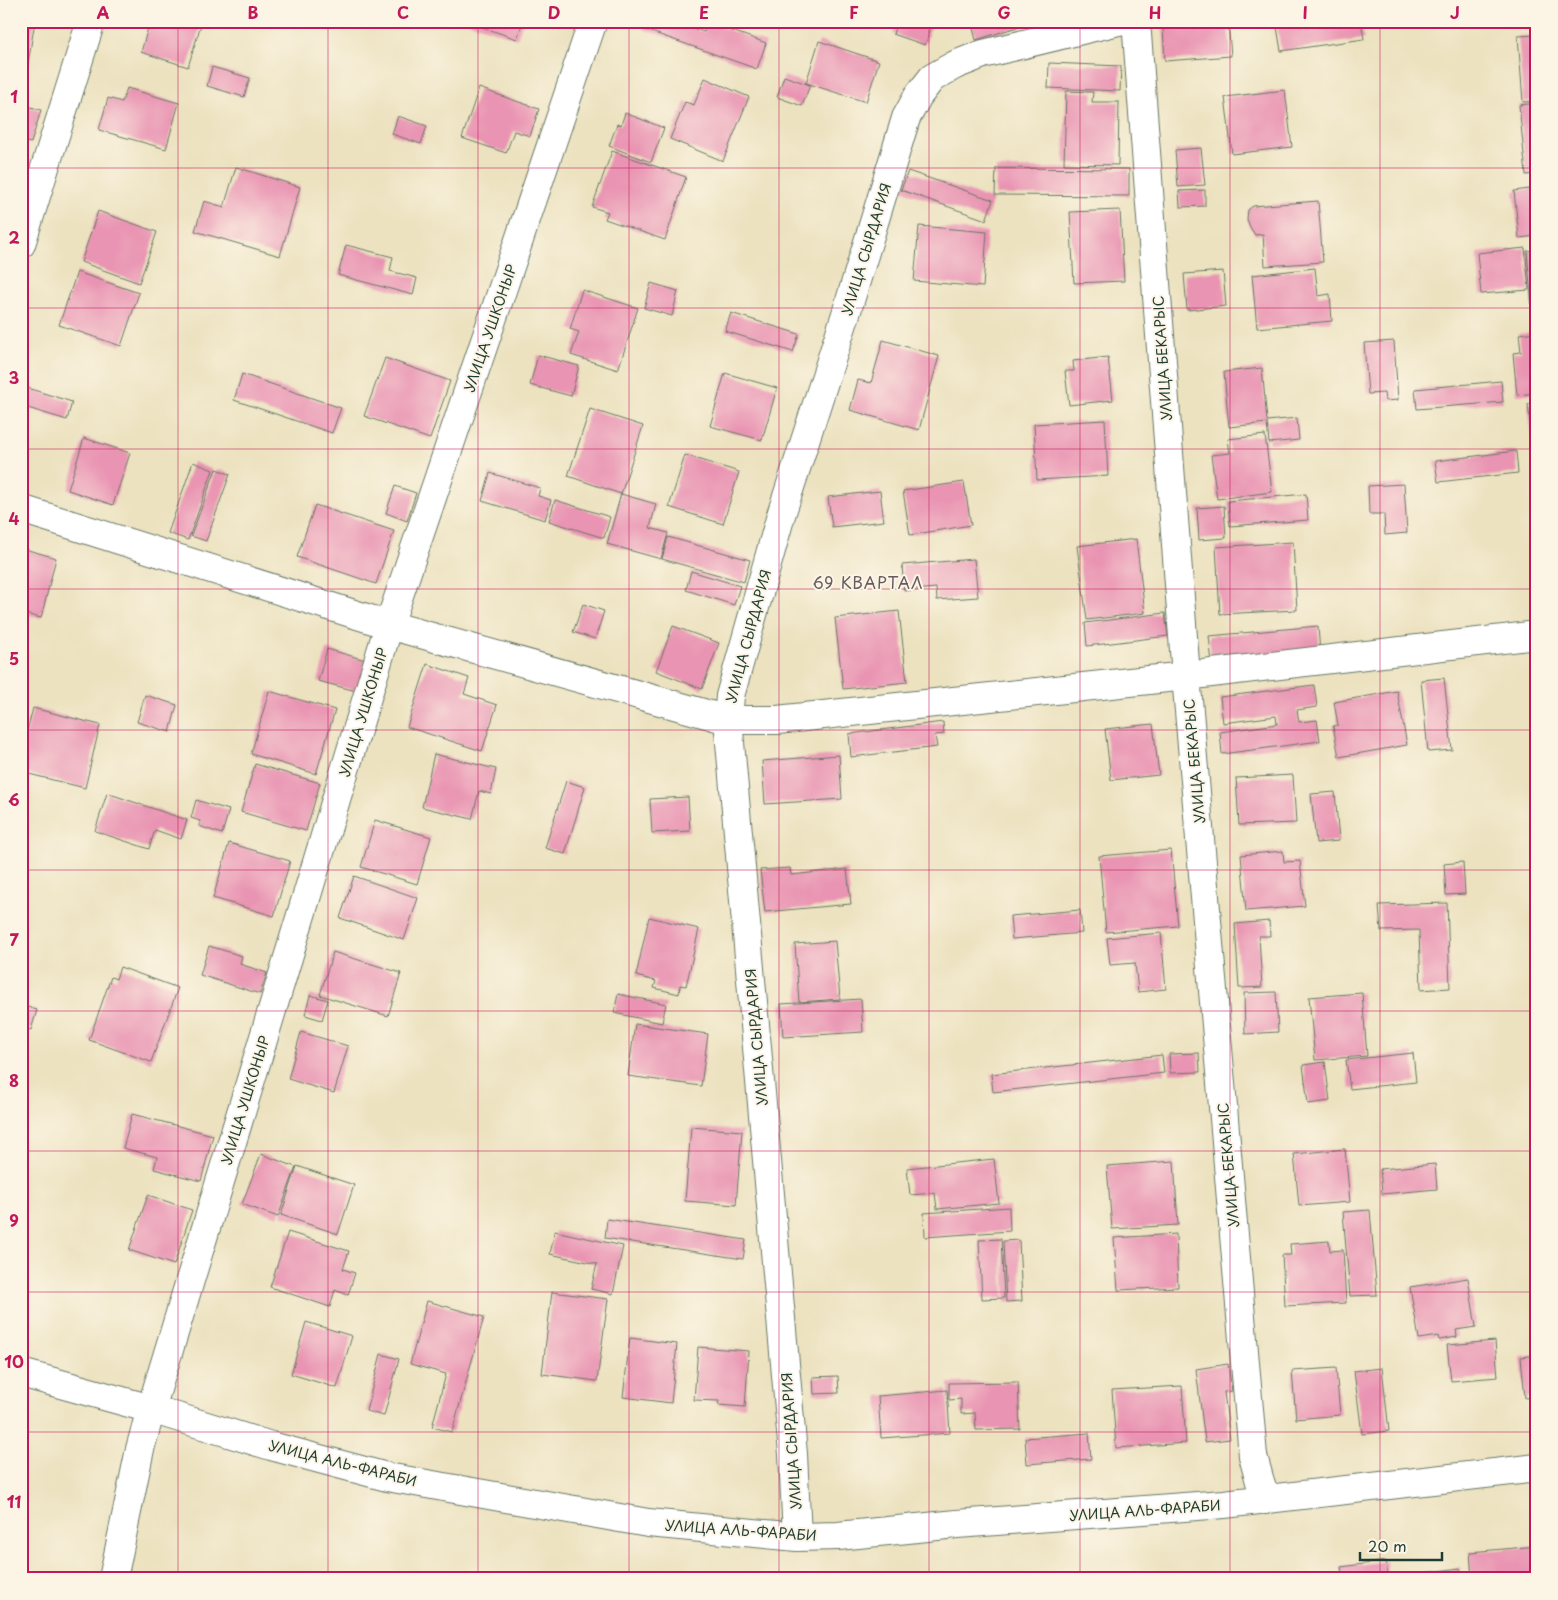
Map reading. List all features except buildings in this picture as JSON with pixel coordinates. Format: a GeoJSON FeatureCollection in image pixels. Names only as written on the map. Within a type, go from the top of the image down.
{"type":"FeatureCollection","features":[{"type":"Feature","properties":{"kind":"street"},"geometry":{"type":"LineString","coordinates":[[21,244],[91,21]]}},
{"type":"Feature","properties":{"kind":"street","name":"УЛИЦА УШКОНЫР"},"geometry":{"type":"LineString","coordinates":[[113,1579],[140,1449],[151,1409],[389,625],[593,21]]}},
{"type":"Feature","properties":{"kind":"street","name":"УЛИЦА СЫРДАРИЯ"},"geometry":{"type":"LineString","coordinates":[[797,1537],[793,1454],[728,720],[730,696],[781,515],[845,317],[906,118],[918,96],[932,78],[955,65],[976,57],[1119,21]]}},
{"type":"Feature","properties":{"kind":"street","name":"УЛИЦА БЕКАРЫС"},"geometry":{"type":"LineString","coordinates":[[1136,21],[1186,676],[1253,1456],[1265,1500]]}},
{"type":"Feature","properties":{"kind":"street"},"geometry":{"type":"LineString","coordinates":[[21,509],[389,625],[728,720],[777,720],[1186,676],[1537,635]]}},
{"type":"Feature","properties":{"kind":"street","name":"УЛИЦА АЛЬ-ФАРАБИ"},"geometry":{"type":"LineString","coordinates":[[21,1373],[151,1409],[270,1446],[387,1477],[648,1523],[797,1537],[838,1536],[957,1524],[1265,1500],[1537,1468]]}},
{"type":"Feature","properties":{"kind":"district","name":"69 КВАРТАЛ"},"geometry":{"type":"Point","coordinates":[868,582]}}]}
